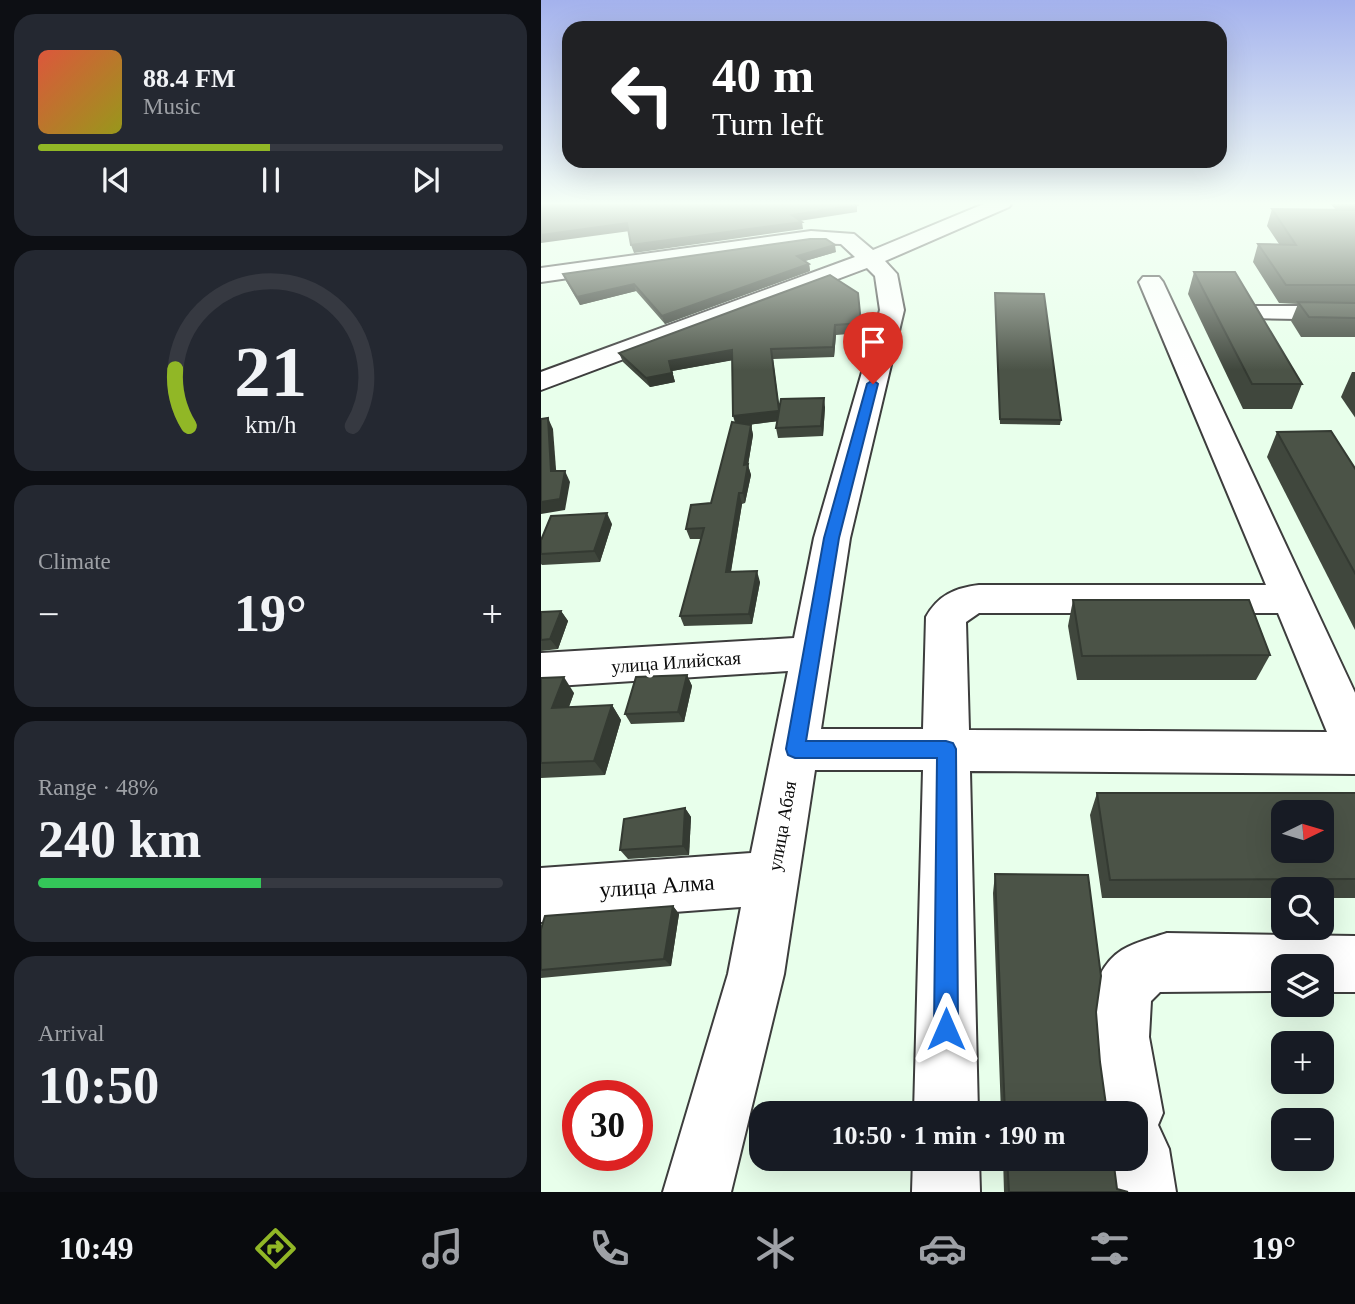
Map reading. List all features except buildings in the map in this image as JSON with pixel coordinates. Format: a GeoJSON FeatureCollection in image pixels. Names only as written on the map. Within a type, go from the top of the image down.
{"type":"FeatureCollection","features":[{"type":"Feature","properties":{"kind":"street"},"geometry":{"type":"LineString","coordinates":[[541,275],[657,259]]}},
{"type":"Feature","properties":{"kind":"street"},"geometry":{"type":"LineString","coordinates":[[541,382],[871,259]]}},
{"type":"Feature","properties":{"kind":"street","name":"улица Абая"},"geometry":{"type":"LineString","coordinates":[[697,1192],[756,974],[832,538],[892,310],[886,274],[871,259]]}},
{"type":"Feature","properties":{"kind":"street"},"geometry":{"type":"LineString","coordinates":[[1151,282],[1355,746]]}},
{"type":"Feature","properties":{"kind":"street"},"geometry":{"type":"LineString","coordinates":[[1256,313],[1355,313]]}},
{"type":"Feature","properties":{"kind":"street"},"geometry":{"type":"LineString","coordinates":[[946,1101],[946,617],[963,601],[1290,599]]}},
{"type":"Feature","properties":{"kind":"street","name":"улица Илийская"},"geometry":{"type":"LineString","coordinates":[[541,670],[812,653]]}},
{"type":"Feature","properties":{"kind":"street"},"geometry":{"type":"LineString","coordinates":[[795,749],[1355,754]]}},
{"type":"Feature","properties":{"kind":"street","name":"улица Алма"},"geometry":{"type":"LineString","coordinates":[[541,895],[773,878]]}},
{"type":"Feature","properties":{"kind":"street"},"geometry":{"type":"LineString","coordinates":[[1129,1101],[1117,1019],[1125,987],[1140,971],[1166,961],[1355,964]]}},
{"type":"Feature","properties":{"kind":"street"},"geometry":{"type":"LineString","coordinates":[[946,1171],[946,1192]]}},
{"type":"Feature","properties":{"kind":"street"},"geometry":{"type":"LineString","coordinates":[[1139,1171],[1142,1192]]}},
{"type":"Feature","properties":{"kind":"route"},"geometry":{"type":"LineString","coordinates":[[873,384],[832,538],[795,749],[946,749],[946,1029]]}}]}
